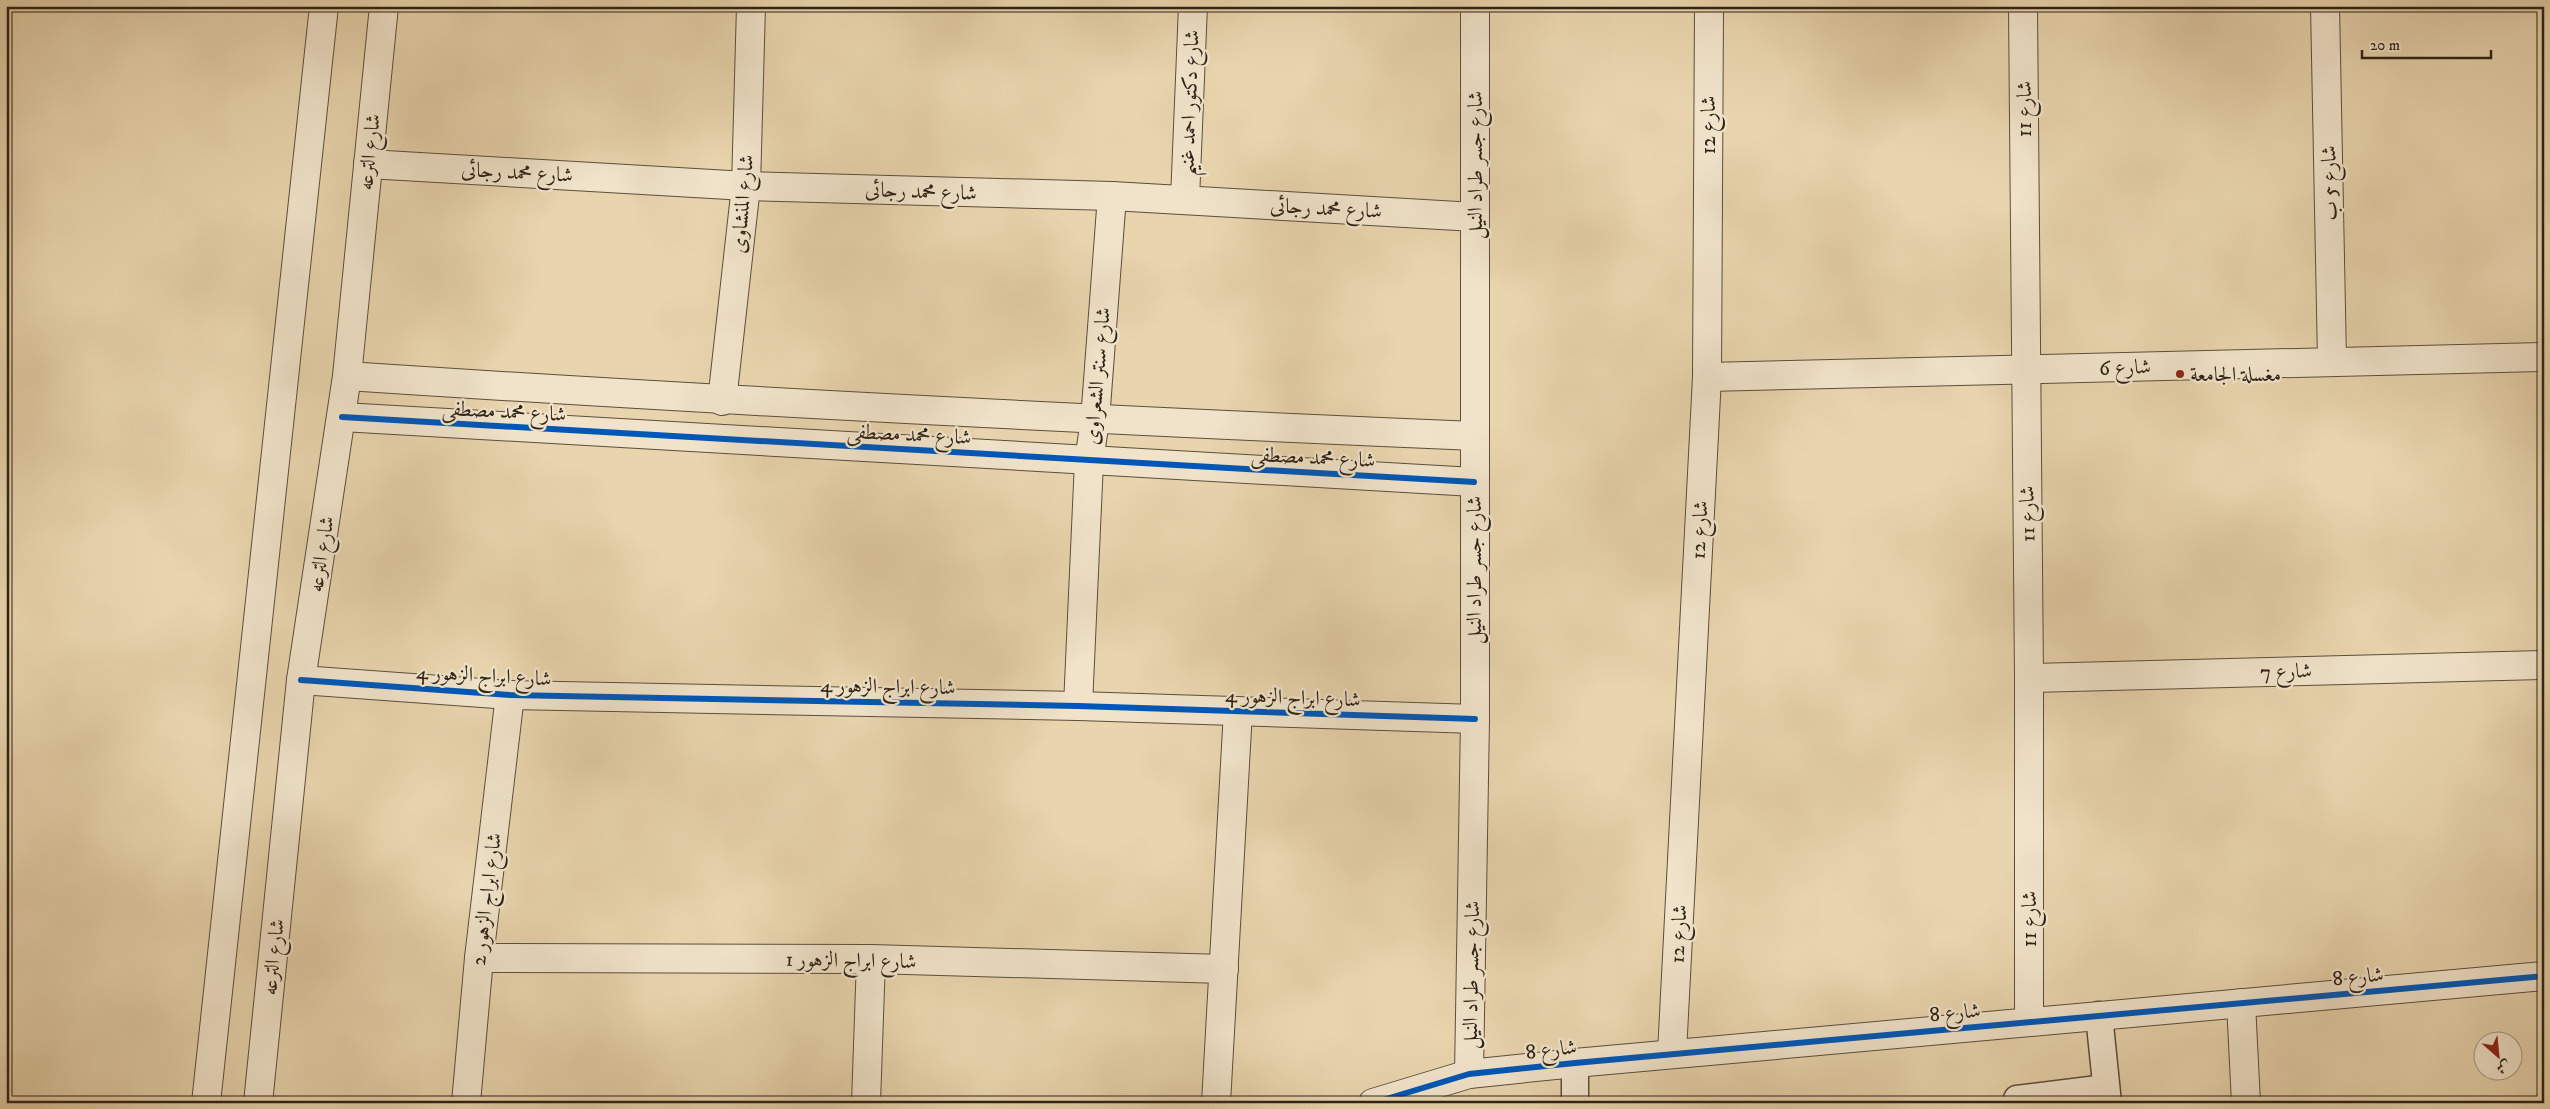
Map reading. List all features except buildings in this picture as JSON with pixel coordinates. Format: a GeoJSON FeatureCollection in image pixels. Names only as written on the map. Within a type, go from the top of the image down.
{"type":"FeatureCollection","features":[{"type":"Feature","properties":{"kind":"street"},"geometry":{"type":"LineString","coordinates":[[206,1103],[324,6]]}},
{"type":"Feature","properties":{"kind":"street","name":"شارع الترعه"},"geometry":{"type":"LineString","coordinates":[[258,1103],[301,680],[342,417],[384,6]]}},
{"type":"Feature","properties":{"kind":"street","name":"شارع المنشاوى"},"geometry":{"type":"LineString","coordinates":[[722,400],[746,186],[751,6]]}},
{"type":"Feature","properties":{"kind":"street","name":"شارع دكتور احمد غنيم"},"geometry":{"type":"LineString","coordinates":[[1185,199],[1193,6]]}},
{"type":"Feature","properties":{"kind":"street","name":"شارع جسر طراد النيل"},"geometry":{"type":"LineString","coordinates":[[1469,1074],[1475,719],[1475,6]]}},
{"type":"Feature","properties":{"kind":"street","name":"شارع 12"},"geometry":{"type":"LineString","coordinates":[[1672,1053],[1706,377],[1709,6]]}},
{"type":"Feature","properties":{"kind":"street","name":"شارع 11"},"geometry":{"type":"LineString","coordinates":[[2023,6],[2029,678],[2029,1022]]}},
{"type":"Feature","properties":{"kind":"street","name":"شارع 5 ب"},"geometry":{"type":"LineString","coordinates":[[2325,6],[2332,360]]}},
{"type":"Feature","properties":{"kind":"street","name":"شارع محمد رجائى"},"geometry":{"type":"LineString","coordinates":[[368,164],[746,186],[1185,199],[1475,217]]}},
{"type":"Feature","properties":{"kind":"street","name":"شارع سنتر الشعراوى"},"geometry":{"type":"LineString","coordinates":[[1078,706],[1089,461],[1095,420],[1112,196]]}},
{"type":"Feature","properties":{"kind":"street","name":"شارع 6"},"geometry":{"type":"LineString","coordinates":[[1706,377],[2025,371],[2332,360],[2544,357]]}},
{"type":"Feature","properties":{"kind":"street","name":"شارع محمد مصطفى"},"geometry":{"type":"LineString","coordinates":[[347,376],[722,400],[1095,420],[1475,436]]}},
{"type":"Feature","properties":{"kind":"street","name":"شارع محمد مصطفى"},"geometry":{"type":"LineString","coordinates":[[342,417],[1474,482]]}},
{"type":"Feature","properties":{"kind":"street","name":"شارع 7"},"geometry":{"type":"LineString","coordinates":[[2029,678],[2544,665]]}},
{"type":"Feature","properties":{"kind":"street","name":"شارع ابراج الزهور 4"},"geometry":{"type":"LineString","coordinates":[[301,680],[510,695],[1078,706],[1475,719]]}},
{"type":"Feature","properties":{"kind":"street","name":"شارع ابراج الزهور 2"},"geometry":{"type":"LineString","coordinates":[[466,1103],[479,958],[510,695]]}},
{"type":"Feature","properties":{"kind":"street"},"geometry":{"type":"LineString","coordinates":[[1216,1103],[1238,711]]}},
{"type":"Feature","properties":{"kind":"street","name":"شارع ابراج الزهور 1"},"geometry":{"type":"LineString","coordinates":[[479,958],[870,959],[1224,969]]}},
{"type":"Feature","properties":{"kind":"street"},"geometry":{"type":"LineString","coordinates":[[866,1103],[870,959]]}},
{"type":"Feature","properties":{"kind":"street","name":"شارع 8"},"geometry":{"type":"LineString","coordinates":[[1373,1103],[1469,1074],[1672,1053],[2544,976]]}},
{"type":"Feature","properties":{"kind":"street"},"geometry":{"type":"LineString","coordinates":[[2241,1003],[2246,1103]]}},
{"type":"Feature","properties":{"kind":"lane"},"geometry":{"type":"LineString","coordinates":[[2017,1099],[2107,1095],[2099,1015]]}},
{"type":"Feature","properties":{"kind":"lane"},"geometry":{"type":"LineString","coordinates":[[1575,1063],[1575,1103]]}},
{"type":"Feature","properties":{"kind":"cycle path"},"geometry":{"type":"LineString","coordinates":[[342,417],[1474,482]]}},
{"type":"Feature","properties":{"kind":"cycle path"},"geometry":{"type":"LineString","coordinates":[[301,680],[510,695],[1078,706],[1475,719]]}},
{"type":"Feature","properties":{"kind":"cycle path"},"geometry":{"type":"LineString","coordinates":[[1373,1103],[1469,1074],[2544,976]]}},
{"type":"Feature","properties":{"kind":"place","name":"مغسلة الجامعة"},"geometry":{"type":"Point","coordinates":[2180,374]}}]}
